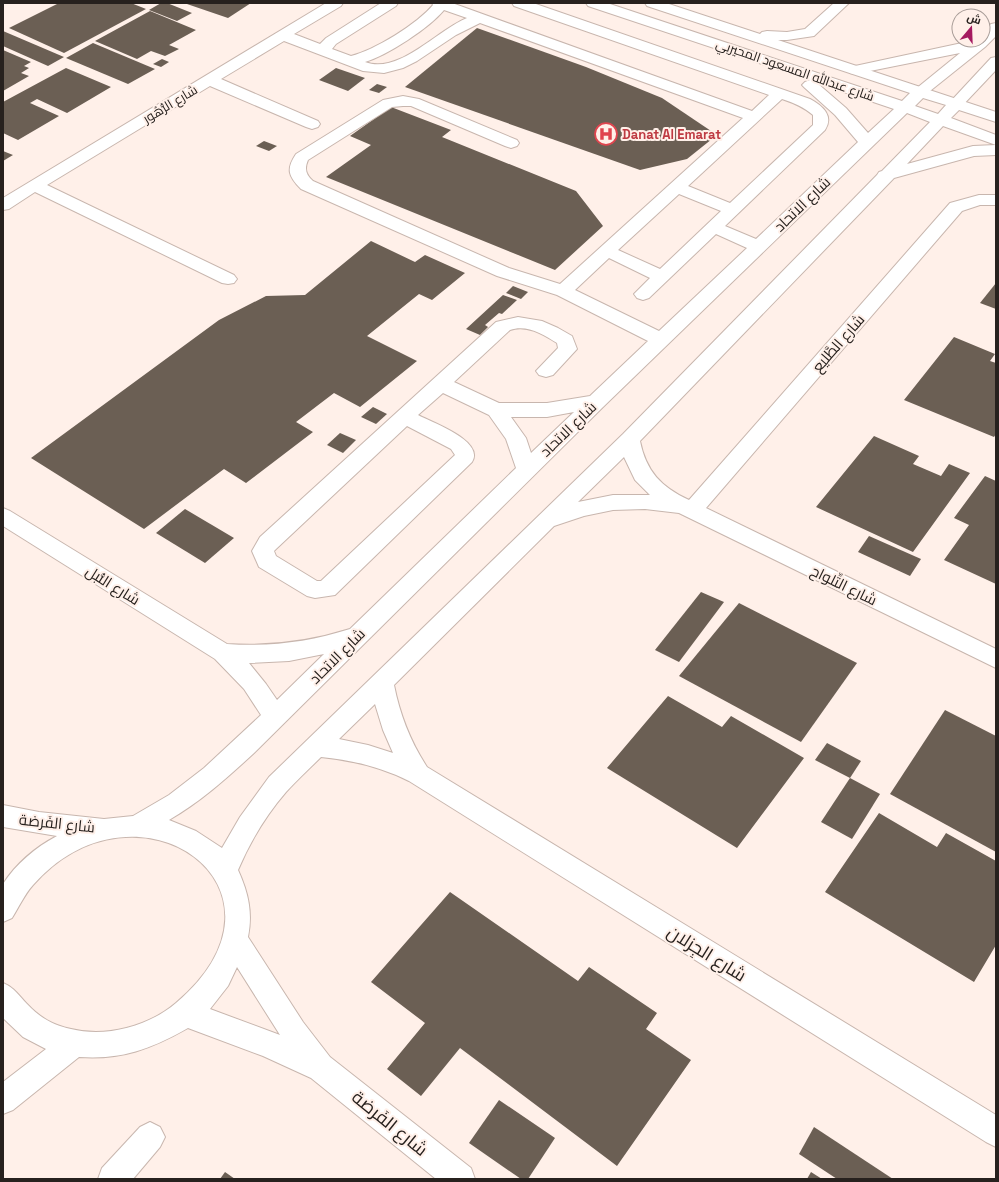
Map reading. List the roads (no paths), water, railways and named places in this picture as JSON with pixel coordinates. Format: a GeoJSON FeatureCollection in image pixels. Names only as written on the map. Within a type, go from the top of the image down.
{"type":"FeatureCollection","features":[{"type":"Feature","properties":{"kind":"street","name":"شارع الزُّهُور"},"geometry":{"type":"LineString","coordinates":[[3,205],[336,3]]}},
{"type":"Feature","properties":{"kind":"street"},"geometry":{"type":"LineString","coordinates":[[322,50],[331,41],[391,3]]}},
{"type":"Feature","properties":{"kind":"street"},"geometry":{"type":"LineString","coordinates":[[519,3],[800,100],[816,109],[820,114],[822,120],[821,126],[643,294]]}},
{"type":"Feature","properties":{"kind":"street","name":"شارع عبدالله المسعود المحيربي"},"geometry":{"type":"LineString","coordinates":[[593,3],[904,107],[996,140]]}},
{"type":"Feature","properties":{"kind":"street","name":"شارع عبدالله المسعود المحيربي"},"geometry":{"type":"LineString","coordinates":[[652,3],[996,117]]}},
{"type":"Feature","properties":{"kind":"street"},"geometry":{"type":"LineString","coordinates":[[747,34],[787,36],[809,33],[842,3]]}},
{"type":"Feature","properties":{"kind":"street"},"geometry":{"type":"LineString","coordinates":[[350,61],[380,50],[447,4],[478,18],[755,117]]}},
{"type":"Feature","properties":{"kind":"street"},"geometry":{"type":"LineString","coordinates":[[478,18],[457,27],[399,83],[388,103],[302,157],[296,168],[297,174],[307,185],[503,272],[563,291],[660,340]]}},
{"type":"Feature","properties":{"kind":"street"},"geometry":{"type":"LineString","coordinates":[[809,33],[811,44],[821,59]]}},
{"type":"Feature","properties":{"kind":"street"},"geometry":{"type":"LineString","coordinates":[[283,35],[368,68],[376,70],[391,68],[399,83],[414,102],[511,143]]}},
{"type":"Feature","properties":{"kind":"street"},"geometry":{"type":"LineString","coordinates":[[855,70],[961,48]]}},
{"type":"Feature","properties":{"kind":"street","name":"شارع الاتحاد"},"geometry":{"type":"LineString","coordinates":[[138,826],[178,802],[213,775],[274,718],[527,469],[866,142],[920,92],[975,48]]}},
{"type":"Feature","properties":{"kind":"street"},"geometry":{"type":"LineString","coordinates":[[225,869],[247,824],[278,784],[630,439],[939,120],[956,104],[991,77],[996,60]]}},
{"type":"Feature","properties":{"kind":"street"},"geometry":{"type":"LineString","coordinates":[[777,64],[801,78],[822,95],[855,128],[866,142]]}},
{"type":"Feature","properties":{"kind":"street"},"geometry":{"type":"LineString","coordinates":[[209,80],[312,124]]}},
{"type":"Feature","properties":{"kind":"street"},"geometry":{"type":"LineString","coordinates":[[563,291],[780,93]]}},
{"type":"Feature","properties":{"kind":"street"},"geometry":{"type":"LineString","coordinates":[[886,175],[973,152],[996,150]]}},
{"type":"Feature","properties":{"kind":"street"},"geometry":{"type":"LineString","coordinates":[[35,186],[228,279]]}},
{"type":"Feature","properties":{"kind":"street"},"geometry":{"type":"LineString","coordinates":[[677,187],[732,210]]}},
{"type":"Feature","properties":{"kind":"street","name":"شارع الطَّليع"},"geometry":{"type":"LineString","coordinates":[[692,510],[956,207],[979,200],[996,200]]}},
{"type":"Feature","properties":{"kind":"street"},"geometry":{"type":"LineString","coordinates":[[714,227],[758,246]]}},
{"type":"Feature","properties":{"kind":"street"},"geometry":{"type":"LineString","coordinates":[[607,251],[662,276]]}},
{"type":"Feature","properties":{"kind":"street"},"geometry":{"type":"LineString","coordinates":[[406,417],[458,444],[465,452],[465,457],[327,589],[315,590],[267,561],[264,551],[268,544],[504,326],[515,322],[528,323],[561,338],[567,343],[568,349],[546,371]]}},
{"type":"Feature","properties":{"kind":"street"},"geometry":{"type":"LineString","coordinates":[[441,384],[496,410],[547,410],[596,402]]}},
{"type":"Feature","properties":{"kind":"street"},"geometry":{"type":"LineString","coordinates":[[496,410],[516,438],[527,469]]}},
{"type":"Feature","properties":{"kind":"street","name":"شارع التِّلواح"},"geometry":{"type":"LineString","coordinates":[[630,439],[632,456],[640,472],[653,487],[671,500],[996,659]]}},
{"type":"Feature","properties":{"kind":"street","name":"شارع التِّلواح"},"geometry":{"type":"LineString","coordinates":[[545,523],[571,511],[615,502],[631,501],[662,503],[692,510]]}},
{"type":"Feature","properties":{"kind":"street","name":"شارع النُّبل"},"geometry":{"type":"LineString","coordinates":[[3,516],[223,653],[239,667],[252,682],[274,718]]}},
{"type":"Feature","properties":{"kind":"street","name":"شارع النُّبل"},"geometry":{"type":"LineString","coordinates":[[223,653],[250,656],[292,653],[332,644],[358,635]]}},
{"type":"Feature","properties":{"kind":"street","name":"شارع الجِزلان"},"geometry":{"type":"LineString","coordinates":[[382,682],[390,720],[397,739],[418,774]]}},
{"type":"Feature","properties":{"kind":"street","name":"شارع الجِزلان"},"geometry":{"type":"LineString","coordinates":[[316,747],[338,748],[372,755],[399,764],[418,774],[996,1132]]}},
{"type":"Feature","properties":{"kind":"street","name":"شارع الفَرضة"},"geometry":{"type":"LineString","coordinates":[[3,816],[75,827],[110,828]]}},
{"type":"Feature","properties":{"kind":"street"},"geometry":{"type":"LineString","coordinates":[[3,910],[14,890],[23,879],[33,868],[56,850],[83,836],[110,828],[138,826],[167,830],[192,840],[213,855],[225,869],[236,896],[238,917],[235,939],[226,966],[209,992],[186,1014],[160,1030],[132,1041],[103,1045],[74,1044],[44,1035],[19,1018],[3,996]]}},
{"type":"Feature","properties":{"kind":"street","name":"شارع الفَرضة"},"geometry":{"type":"LineString","coordinates":[[235,939],[293,1031],[320,1067],[460,1179]]}},
{"type":"Feature","properties":{"kind":"street","name":"شارع الفَرضة"},"geometry":{"type":"LineString","coordinates":[[186,1014],[270,1045],[320,1067]]}},
{"type":"Feature","properties":{"kind":"street"},"geometry":{"type":"LineString","coordinates":[[3,1100],[74,1044]]}},
{"type":"Feature","properties":{"kind":"street"},"geometry":{"type":"LineString","coordinates":[[113,1179],[150,1137]]}},
{"type":"Feature","properties":{"kind":"place","name":"Danat Al Emarat"},"geometry":{"type":"Point","coordinates":[606,134]}}]}
